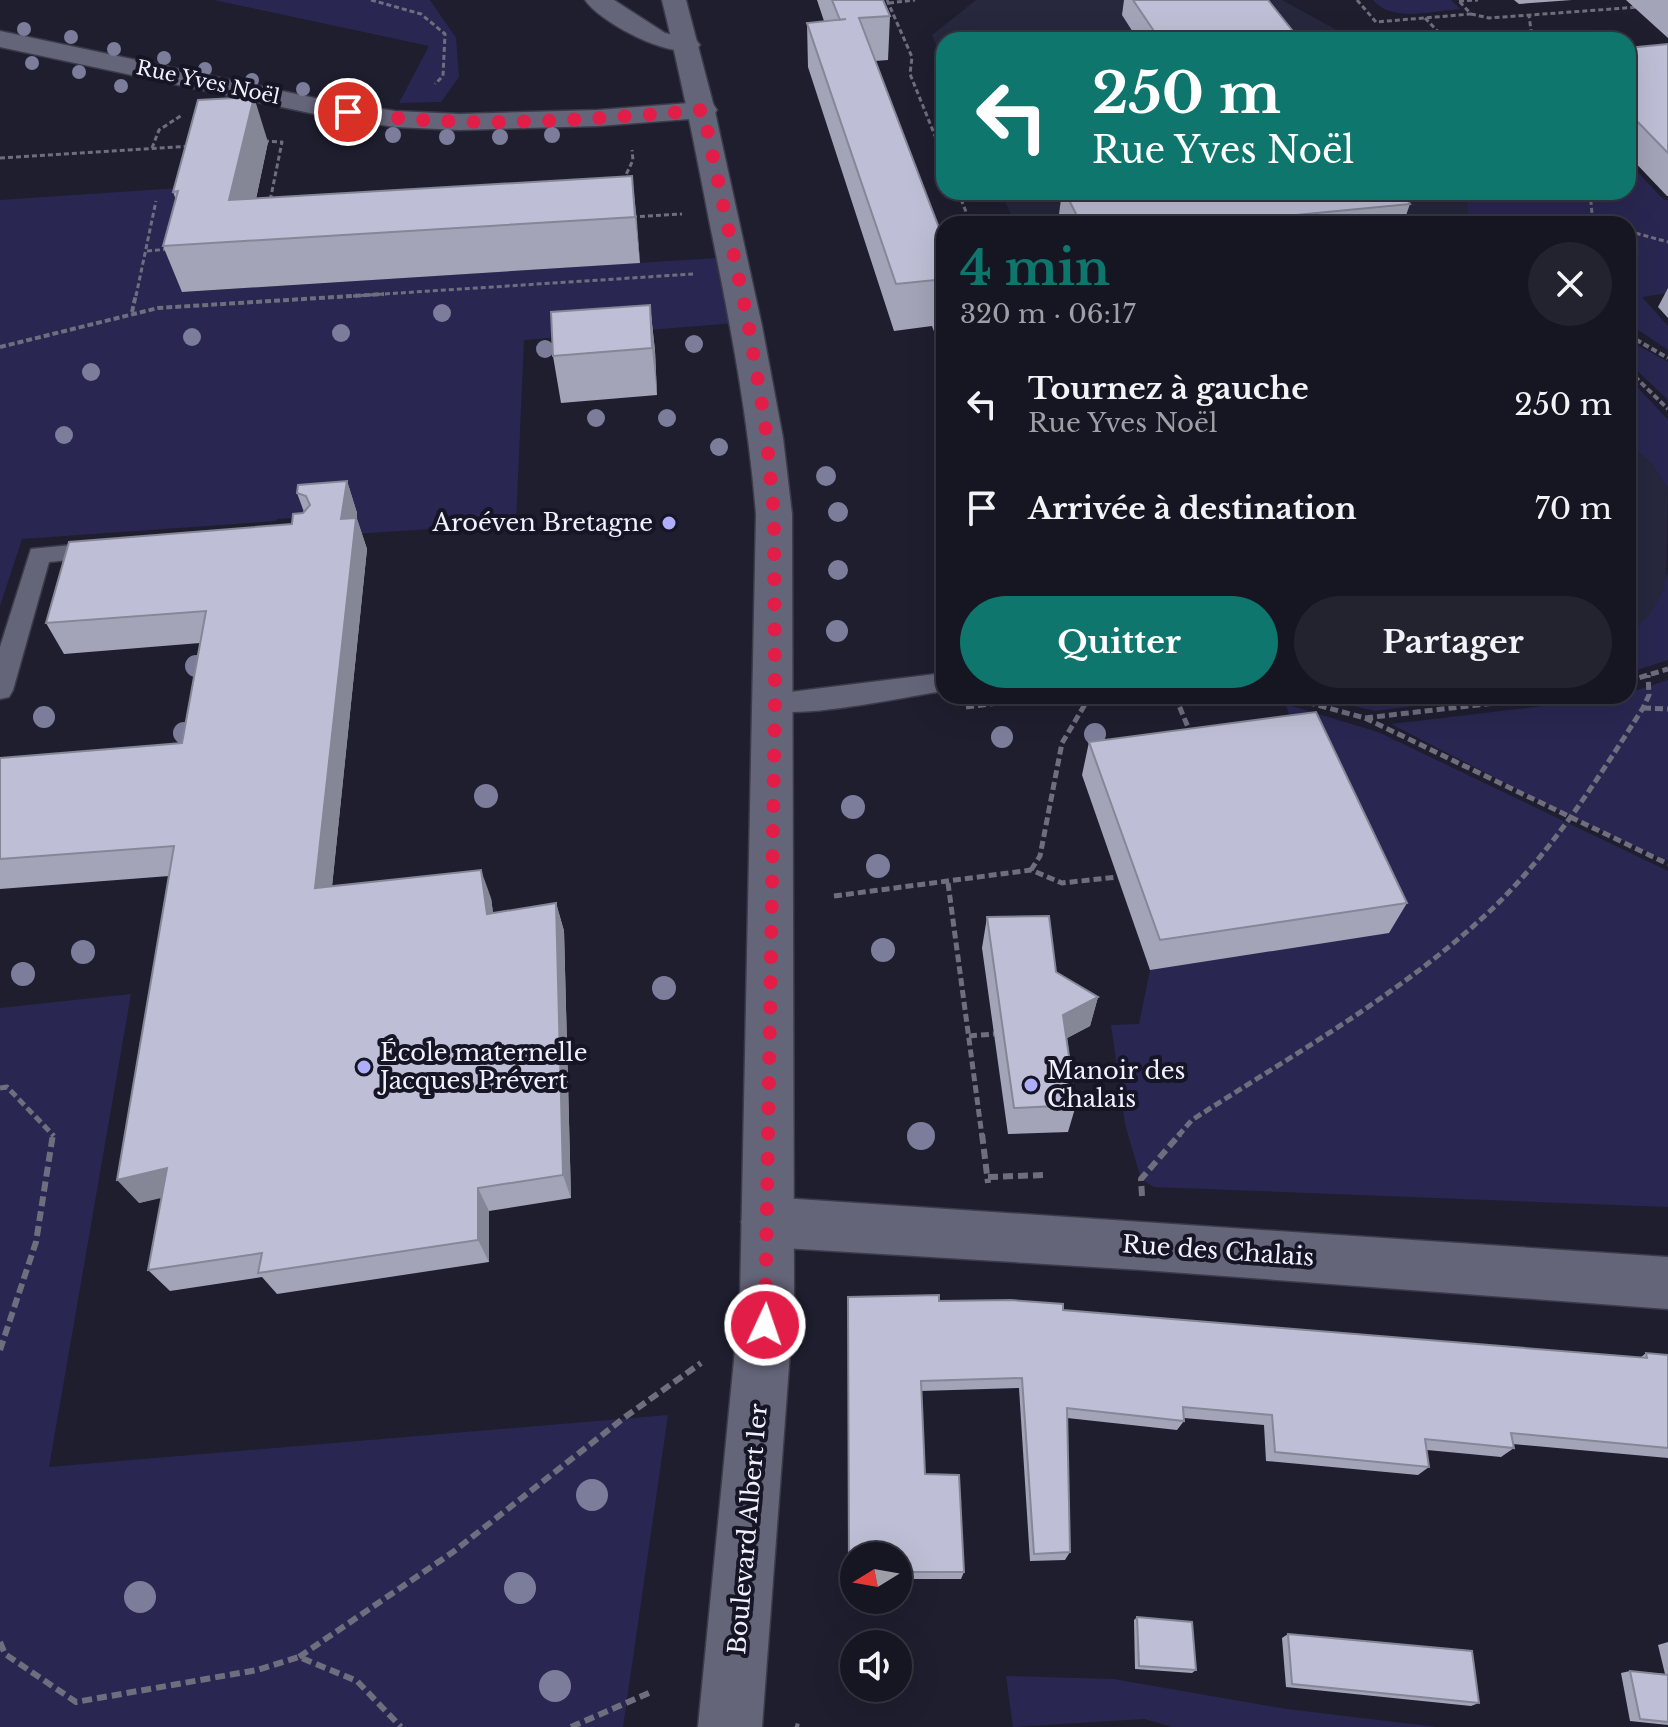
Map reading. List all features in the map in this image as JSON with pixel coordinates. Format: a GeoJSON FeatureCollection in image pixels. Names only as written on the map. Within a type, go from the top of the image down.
{"type":"FeatureCollection","features":[{"type":"Feature","properties":{"kind":"street"},"geometry":{"type":"LineString","coordinates":[[597,0],[657,39],[687,45]]}},
{"type":"Feature","properties":{"kind":"street","name":"Boulevard Albert 1er"},"geometry":{"type":"LineString","coordinates":[[674,0],[703,110],[748,322],[765,423],[774,514],[775,702],[767,1299],[730,1727]]}},
{"type":"Feature","properties":{"kind":"street","name":"Rue Yves Noël"},"geometry":{"type":"LineString","coordinates":[[0,39],[324,108],[395,119],[460,122],[598,118],[703,110]]}},
{"type":"Feature","properties":{"kind":"street","name":"Rue des Chalais"},"geometry":{"type":"LineString","coordinates":[[767,1222],[1143,1245],[1668,1283]]}},
{"type":"Feature","properties":{"kind":"lane"},"geometry":{"type":"LineString","coordinates":[[0,690],[39,555],[118,549]]}},
{"type":"Feature","properties":{"kind":"lane"},"geometry":{"type":"LineString","coordinates":[[775,702],[829,699],[936,683]]}},
{"type":"Feature","properties":{"kind":"path"},"geometry":{"type":"LineString","coordinates":[[371,0],[421,14],[445,34],[443,76],[395,119]]}},
{"type":"Feature","properties":{"kind":"path"},"geometry":{"type":"LineString","coordinates":[[915,0],[888,2],[912,57],[910,74],[936,139]]}},
{"type":"Feature","properties":{"kind":"path"},"geometry":{"type":"LineString","coordinates":[[1357,0],[1376,22],[1471,14],[1489,18],[1529,16],[1652,5]]}},
{"type":"Feature","properties":{"kind":"path"},"geometry":{"type":"LineString","coordinates":[[1458,1],[1478,0]]}},
{"type":"Feature","properties":{"kind":"path"},"geometry":{"type":"LineString","coordinates":[[1458,1],[1471,14]]}},
{"type":"Feature","properties":{"kind":"path"},"geometry":{"type":"LineString","coordinates":[[1529,16],[1530,32]]}},
{"type":"Feature","properties":{"kind":"path"},"geometry":{"type":"LineString","coordinates":[[1425,18],[1438,32]]}},
{"type":"Feature","properties":{"kind":"path"},"geometry":{"type":"LineString","coordinates":[[0,158],[191,146],[194,137]]}},
{"type":"Feature","properties":{"kind":"path"},"geometry":{"type":"LineString","coordinates":[[263,141],[282,142],[270,204]]}},
{"type":"Feature","properties":{"kind":"path"},"geometry":{"type":"LineString","coordinates":[[619,187],[629,173],[633,160],[632,142]]}},
{"type":"Feature","properties":{"kind":"path"},"geometry":{"type":"LineString","coordinates":[[132,312],[156,201]]}},
{"type":"Feature","properties":{"kind":"path"},"geometry":{"type":"LineString","coordinates":[[626,218],[687,214]]}},
{"type":"Feature","properties":{"kind":"path"},"geometry":{"type":"LineString","coordinates":[[1636,233],[1668,242]]}},
{"type":"Feature","properties":{"kind":"path"},"geometry":{"type":"LineString","coordinates":[[147,251],[177,249]]}},
{"type":"Feature","properties":{"kind":"path"},"geometry":{"type":"LineString","coordinates":[[0,347],[132,312],[699,274]]}},
{"type":"Feature","properties":{"kind":"path"},"geometry":{"type":"LineString","coordinates":[[1636,340],[1668,358]]}},
{"type":"Feature","properties":{"kind":"path"},"geometry":{"type":"LineString","coordinates":[[1636,378],[1668,409]]}},
{"type":"Feature","properties":{"kind":"path"},"geometry":{"type":"LineString","coordinates":[[1636,679],[1668,669]]}},
{"type":"Feature","properties":{"kind":"path"},"geometry":{"type":"LineString","coordinates":[[1143,1245],[1141,1179],[1192,1120],[1406,982],[1491,910],[1573,818],[1643,708],[1649,695],[1648,675]]}},
{"type":"Feature","properties":{"kind":"path"},"geometry":{"type":"LineString","coordinates":[[1031,870],[1040,856],[1062,743],[1085,704]]}},
{"type":"Feature","properties":{"kind":"path"},"geometry":{"type":"LineString","coordinates":[[1178,704],[1190,734]]}},
{"type":"Feature","properties":{"kind":"path"},"geometry":{"type":"LineString","coordinates":[[1313,704],[1365,718],[1668,864]]}},
{"type":"Feature","properties":{"kind":"path"},"geometry":{"type":"LineString","coordinates":[[1365,718],[1486,704]]}},
{"type":"Feature","properties":{"kind":"path"},"geometry":{"type":"LineString","coordinates":[[1643,708],[1668,709]]}},
{"type":"Feature","properties":{"kind":"path"},"geometry":{"type":"LineString","coordinates":[[834,896],[1031,870],[1062,883],[1117,877]]}},
{"type":"Feature","properties":{"kind":"path"},"geometry":{"type":"LineString","coordinates":[[948,883],[988,1177],[1044,1175]]}},
{"type":"Feature","properties":{"kind":"path"},"geometry":{"type":"LineString","coordinates":[[969,1036],[994,1034]]}},
{"type":"Feature","properties":{"kind":"path"},"geometry":{"type":"LineString","coordinates":[[0,1088],[7,1087],[54,1135],[36,1242],[0,1350]]}},
{"type":"Feature","properties":{"kind":"path"},"geometry":{"type":"LineString","coordinates":[[0,1642],[5,1654],[76,1702],[257,1670],[299,1657],[388,1599],[502,1515],[660,1389],[701,1363]]}},
{"type":"Feature","properties":{"kind":"path"},"geometry":{"type":"LineString","coordinates":[[299,1657],[357,1681],[401,1727]]}},
{"type":"Feature","properties":{"kind":"path"},"geometry":{"type":"LineString","coordinates":[[571,1727],[649,1693]]}},
{"type":"Feature","properties":{"kind":"shaded area"},"geometry":{"type":"Polygon","coordinates":[[[214,0],[430,0],[456,38],[459,77],[441,102],[399,103],[429,46],[214,0]]]}},
{"type":"Feature","properties":{"kind":"shaded area"},"geometry":{"type":"Polygon","coordinates":[[[976,0],[1282,0],[1340,32],[936,32],[936,44],[932,35],[976,0]]]}},
{"type":"Feature","properties":{"kind":"shaded area"},"geometry":{"type":"Polygon","coordinates":[[[1373,0],[1451,0],[1460,9],[1402,13],[1381,7],[1373,0]]]}},
{"type":"Feature","properties":{"kind":"shaded area"},"geometry":{"type":"Polygon","coordinates":[[[1636,170],[1664,200],[1668,200],[1668,293],[1642,297],[1668,326],[1668,350],[1636,328],[1636,216],[1468,216],[1466,200],[1636,200],[1636,170]]]}},
{"type":"Feature","properties":{"kind":"shaded area"},"geometry":{"type":"Polygon","coordinates":[[[180,188],[183,292],[733,257],[748,322],[524,340],[516,523],[354,534],[357,513],[22,539],[0,606],[0,200],[180,188]]]}},
{"type":"Feature","properties":{"kind":"shaded area"},"geometry":{"type":"Polygon","coordinates":[[[1004,200],[1466,200],[1468,216],[1012,216],[1004,200]]]}},
{"type":"Feature","properties":{"kind":"shaded area"},"geometry":{"type":"Polygon","coordinates":[[[1636,344],[1668,362],[1668,400],[1636,370],[1636,344]]]}},
{"type":"Feature","properties":{"kind":"shaded area"},"geometry":{"type":"Polygon","coordinates":[[[1636,386],[1668,420],[1668,488],[1652,464],[1636,450],[1636,386]]]}},
{"type":"Feature","properties":{"kind":"shaded area"},"geometry":{"type":"Polygon","coordinates":[[[1636,450],[1652,464],[1668,488],[1666,582],[1658,603],[1636,629],[1636,450]]]}},
{"type":"Feature","properties":{"kind":"shaded area"},"geometry":{"type":"Polygon","coordinates":[[[1668,568],[1668,660],[1636,670],[1636,628],[1655,606],[1668,568]]]}},
{"type":"Feature","properties":{"kind":"shaded area"},"geometry":{"type":"Polygon","coordinates":[[[1668,680],[1668,861],[1573,818],[1391,724],[1560,704],[1636,704],[1636,690],[1668,680]]]}},
{"type":"Feature","properties":{"kind":"shaded area"},"geometry":{"type":"Polygon","coordinates":[[[1285,704],[1378,732],[1668,871],[1668,1207],[1154,1187],[1141,1179],[1125,1124],[1111,1025],[1139,1024],[1150,970],[1302,745],[1285,704]]]}},
{"type":"Feature","properties":{"kind":"shaded area"},"geometry":{"type":"Polygon","coordinates":[[[1346,704],[1430,704],[1375,711],[1346,704]]]}},
{"type":"Feature","properties":{"kind":"shaded area"},"geometry":{"type":"Polygon","coordinates":[[[131,994],[49,1467],[668,1415],[623,1727],[0,1727],[0,1008],[131,994]]]}},
{"type":"Feature","properties":{"kind":"shaded area"},"geometry":{"type":"Polygon","coordinates":[[[1006,1676],[1113,1679],[1287,1709],[1437,1727],[1173,1727],[1144,1719],[1013,1727],[1006,1676]]]}},
{"type":"Feature","properties":{"kind":"building"},"geometry":{"type":"Polygon","coordinates":[[[832,0],[883,0],[890,16],[859,18],[936,220],[936,283],[935,280],[896,284],[807,23],[840,20],[832,0]]]}},
{"type":"Feature","properties":{"kind":"building"},"geometry":{"type":"Polygon","coordinates":[[[1133,0],[1268,0],[1294,32],[1155,32],[1133,0]]]}},
{"type":"Feature","properties":{"kind":"building"},"geometry":{"type":"Polygon","coordinates":[[[1668,44],[1668,153],[1636,120],[1636,47],[1668,44]]]}},
{"type":"Feature","properties":{"kind":"building"},"geometry":{"type":"Polygon","coordinates":[[[254,97],[229,200],[632,176],[635,217],[163,246],[178,191],[173,192],[198,100],[254,97]]]}},
{"type":"Feature","properties":{"kind":"building"},"geometry":{"type":"Polygon","coordinates":[[[1069,200],[1407,200],[1410,204],[1286,216],[1077,216],[1069,200]]]}},
{"type":"Feature","properties":{"kind":"building"},"geometry":{"type":"Polygon","coordinates":[[[650,305],[652,348],[553,356],[551,312],[650,305]]]}},
{"type":"Feature","properties":{"kind":"building"},"geometry":{"type":"Polygon","coordinates":[[[347,481],[341,519],[356,518],[315,888],[481,870],[487,914],[556,903],[563,1175],[478,1188],[478,1240],[258,1273],[262,1253],[148,1270],[167,1168],[117,1180],[174,846],[0,859],[0,758],[182,743],[206,611],[46,623],[69,542],[292,524],[293,514],[303,513],[310,505],[306,496],[297,493],[298,485],[347,481]]]}},
{"type":"Feature","properties":{"kind":"building"},"geometry":{"type":"Polygon","coordinates":[[[1316,712],[1407,903],[1160,940],[1089,742],[1316,712]]]}},
{"type":"Feature","properties":{"kind":"building","name":"Manoir des Chalais"},"geometry":{"type":"Polygon","coordinates":[[[1049,916],[1056,972],[1098,997],[1063,1015],[1076,1105],[1014,1108],[987,917],[1049,916]]]}},
{"type":"Feature","properties":{"kind":"building"},"geometry":{"type":"Polygon","coordinates":[[[939,1295],[939,1301],[1011,1300],[1063,1304],[1063,1310],[1647,1358],[1646,1353],[1668,1355],[1668,1448],[1511,1433],[1514,1448],[1425,1439],[1429,1467],[1275,1452],[1272,1415],[1183,1407],[1184,1421],[1067,1408],[1070,1552],[1034,1554],[1022,1378],[921,1381],[925,1474],[959,1475],[964,1572],[912,1572],[912,1542],[849,1542],[848,1297],[939,1295]]]}},
{"type":"Feature","properties":{"kind":"building"},"geometry":{"type":"Polygon","coordinates":[[[1137,1617],[1192,1622],[1196,1670],[1139,1666],[1137,1617]]]}},
{"type":"Feature","properties":{"kind":"building"},"geometry":{"type":"Polygon","coordinates":[[[1288,1634],[1472,1651],[1479,1703],[1292,1684],[1288,1634]]]}},
{"type":"Feature","properties":{"kind":"building"},"geometry":{"type":"Polygon","coordinates":[[[1630,1671],[1668,1675],[1668,1722],[1640,1719],[1630,1671]]]}},
{"type":"Feature","properties":{"kind":"place","name":"Aroéven Bretagne"},"geometry":{"type":"Point","coordinates":[669,523]}},
{"type":"Feature","properties":{"kind":"place","name":"École maternelle Jacques Prévert"},"geometry":{"type":"Point","coordinates":[364,1067]}},
{"type":"Feature","properties":{"kind":"place","name":"Manoir des Chalais"},"geometry":{"type":"Point","coordinates":[1031,1085]}},
{"type":"Feature","properties":{"kind":"route"},"geometry":{"type":"LineString","coordinates":[[348,112],[395,119],[460,122],[598,118],[703,110],[748,322],[765,423],[774,514],[775,702],[765,1325]]}}]}
